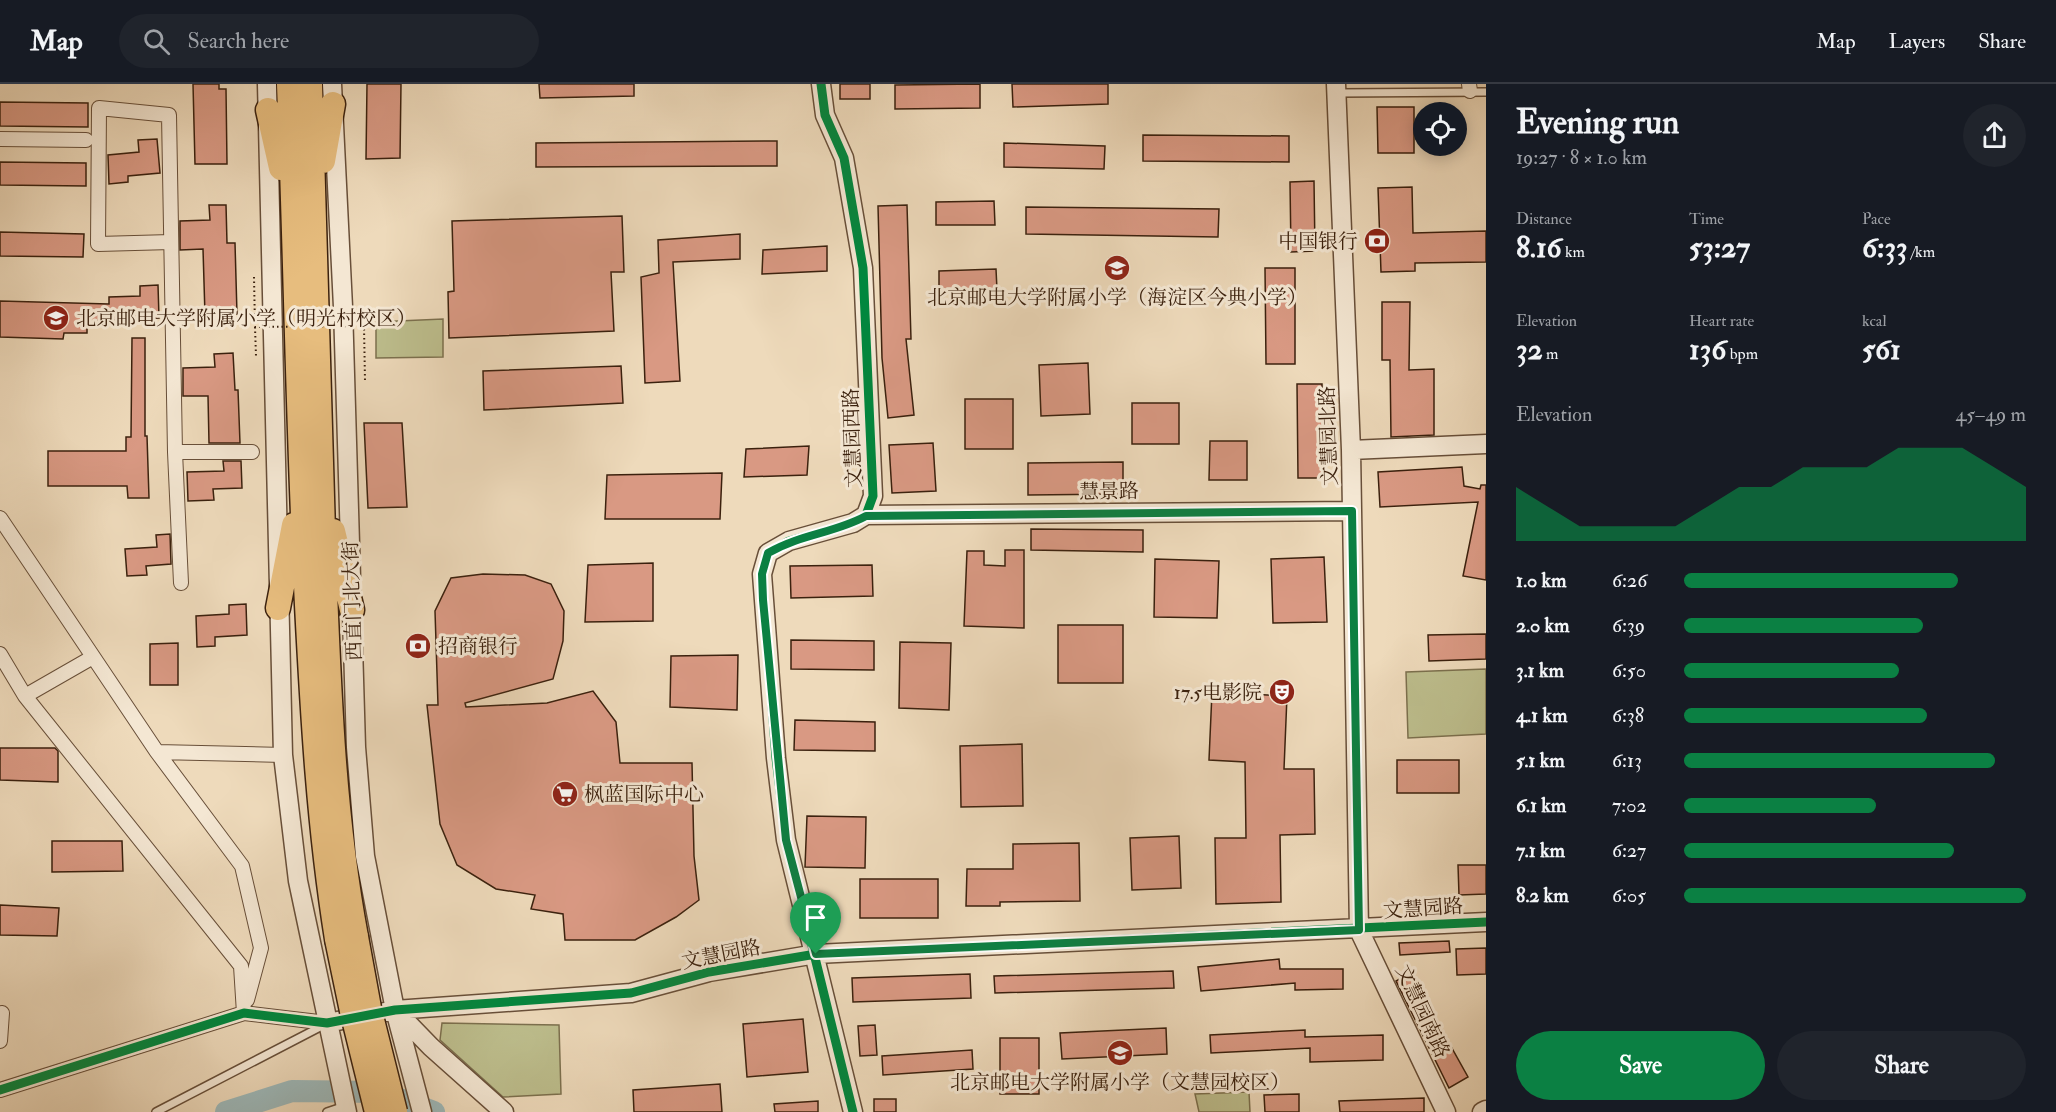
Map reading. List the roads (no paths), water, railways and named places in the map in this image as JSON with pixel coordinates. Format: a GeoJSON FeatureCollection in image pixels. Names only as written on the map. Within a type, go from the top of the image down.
{"type":"FeatureCollection","features":[{"type":"Feature","properties":{"kind":"highway","name":"西直门北大街"},"geometry":{"type":"LineString","coordinates":[[289,84],[301,121]]}},
{"type":"Feature","properties":{"kind":"highway","name":"西直门北大街"},"geometry":{"type":"LineString","coordinates":[[310,84],[301,121],[311,482],[352,1011],[377,1112]]}},
{"type":"Feature","properties":{"kind":"highway"},"geometry":{"type":"LineString","coordinates":[[302,221],[332,94]]}},
{"type":"Feature","properties":{"kind":"highway"},"geometry":{"type":"LineString","coordinates":[[268,110],[302,221]]}},
{"type":"Feature","properties":{"kind":"highway"},"geometry":{"type":"LineString","coordinates":[[311,482],[352,610]]}},
{"type":"Feature","properties":{"kind":"highway"},"geometry":{"type":"LineString","coordinates":[[278,608],[311,482]]}},
{"type":"Feature","properties":{"kind":"highway","name":"西直门北大街"},"geometry":{"type":"LineString","coordinates":[[347,938],[369,1008],[395,1112]]}},
{"type":"Feature","properties":{"kind":"street"},"geometry":{"type":"LineString","coordinates":[[267,84],[283,755],[298,881],[345,1107]]}},
{"type":"Feature","properties":{"kind":"street","name":"文慧园西路"},"geometry":{"type":"LineString","coordinates":[[821,84],[825,115],[844,158],[863,268],[873,496],[866,516],[853,523],[789,541],[768,553],[762,574],[776,758],[786,840],[816,954],[852,1112]]}},
{"type":"Feature","properties":{"kind":"street","name":"文慧园北路"},"geometry":{"type":"LineString","coordinates":[[1336,89],[1351,450],[1359,930]]}},
{"type":"Feature","properties":{"kind":"street","name":"西直门北大街"},"geometry":{"type":"LineString","coordinates":[[332,94],[343,307],[356,747],[365,856],[395,1010],[422,1112]]}},
{"type":"Feature","properties":{"kind":"street"},"geometry":{"type":"LineString","coordinates":[[171,242],[98,244],[99,108],[169,115],[175,452],[181,583]]}},
{"type":"Feature","properties":{"kind":"street"},"geometry":{"type":"LineString","coordinates":[[0,139],[86,140]]}},
{"type":"Feature","properties":{"kind":"street"},"geometry":{"type":"LineString","coordinates":[[1351,450],[1486,444]]}},
{"type":"Feature","properties":{"kind":"street"},"geometry":{"type":"LineString","coordinates":[[175,452],[252,452]]}},
{"type":"Feature","properties":{"kind":"street","name":"慧景路"},"geometry":{"type":"LineString","coordinates":[[866,516],[1352,511]]}},
{"type":"Feature","properties":{"kind":"street"},"geometry":{"type":"LineString","coordinates":[[0,518],[157,752],[242,866],[261,948],[244,1014]]}},
{"type":"Feature","properties":{"kind":"street"},"geometry":{"type":"LineString","coordinates":[[0,654],[25,696],[241,966],[244,1014]]}},
{"type":"Feature","properties":{"kind":"street"},"geometry":{"type":"LineString","coordinates":[[25,696],[93,657]]}},
{"type":"Feature","properties":{"kind":"street"},"geometry":{"type":"LineString","coordinates":[[157,752],[283,755]]}},
{"type":"Feature","properties":{"kind":"street","name":"文慧园路"},"geometry":{"type":"LineString","coordinates":[[327,1023],[395,1010],[631,993],[709,972],[816,954],[1359,930],[1486,922]]}},
{"type":"Feature","properties":{"kind":"street","name":"文慧园南路"},"geometry":{"type":"LineString","coordinates":[[1359,930],[1446,1112]]}},
{"type":"Feature","properties":{"kind":"street"},"geometry":{"type":"LineString","coordinates":[[317,970],[384,957]]}},
{"type":"Feature","properties":{"kind":"street"},"geometry":{"type":"LineString","coordinates":[[395,1010],[431,1047],[504,1112]]}},
{"type":"Feature","properties":{"kind":"street"},"geometry":{"type":"LineString","coordinates":[[0,1041],[2,1013]]}},
{"type":"Feature","properties":{"kind":"street"},"geometry":{"type":"LineString","coordinates":[[0,1090],[244,1014],[327,1023]]}},
{"type":"Feature","properties":{"kind":"street"},"geometry":{"type":"LineString","coordinates":[[336,1063],[409,1059]]}},
{"type":"Feature","properties":{"kind":"street"},"geometry":{"type":"LineString","coordinates":[[1482,1112],[1486,1110]]}},
{"type":"Feature","properties":{"kind":"lane"},"geometry":{"type":"LineString","coordinates":[[1336,89],[1470,88],[1486,92]]}},
{"type":"Feature","properties":{"kind":"lane"},"geometry":{"type":"LineString","coordinates":[[156,1112],[327,1023]]}},
{"type":"Feature","properties":{"kind":"lane"},"geometry":{"type":"LineString","coordinates":[[327,1112],[345,1107]]}},
{"type":"Feature","properties":{"kind":"waterway"},"geometry":{"type":"LineString","coordinates":[[226,1112],[292,1091],[381,1092],[434,1112]]}},
{"type":"Feature","properties":{"kind":"place","name":"中国银行"},"geometry":{"type":"Point","coordinates":[1377,241]}},
{"type":"Feature","properties":{"kind":"place","name":"北京邮电大学附属小学（海淀区今典小学）"},"geometry":{"type":"Point","coordinates":[1117,268]}},
{"type":"Feature","properties":{"kind":"place","name":"北京邮电大学附属小学（明光村校区）"},"geometry":{"type":"Point","coordinates":[56,318]}},
{"type":"Feature","properties":{"kind":"place","name":"招商银行"},"geometry":{"type":"Point","coordinates":[418,646]}},
{"type":"Feature","properties":{"kind":"place","name":"17.5电影院"},"geometry":{"type":"Point","coordinates":[1282,692]}},
{"type":"Feature","properties":{"kind":"place","name":"枫蓝国际中心"},"geometry":{"type":"Point","coordinates":[565,794]}},
{"type":"Feature","properties":{"kind":"place","name":"北京邮电大学附属小学（文慧园校区）"},"geometry":{"type":"Point","coordinates":[1120,1053]}}]}
